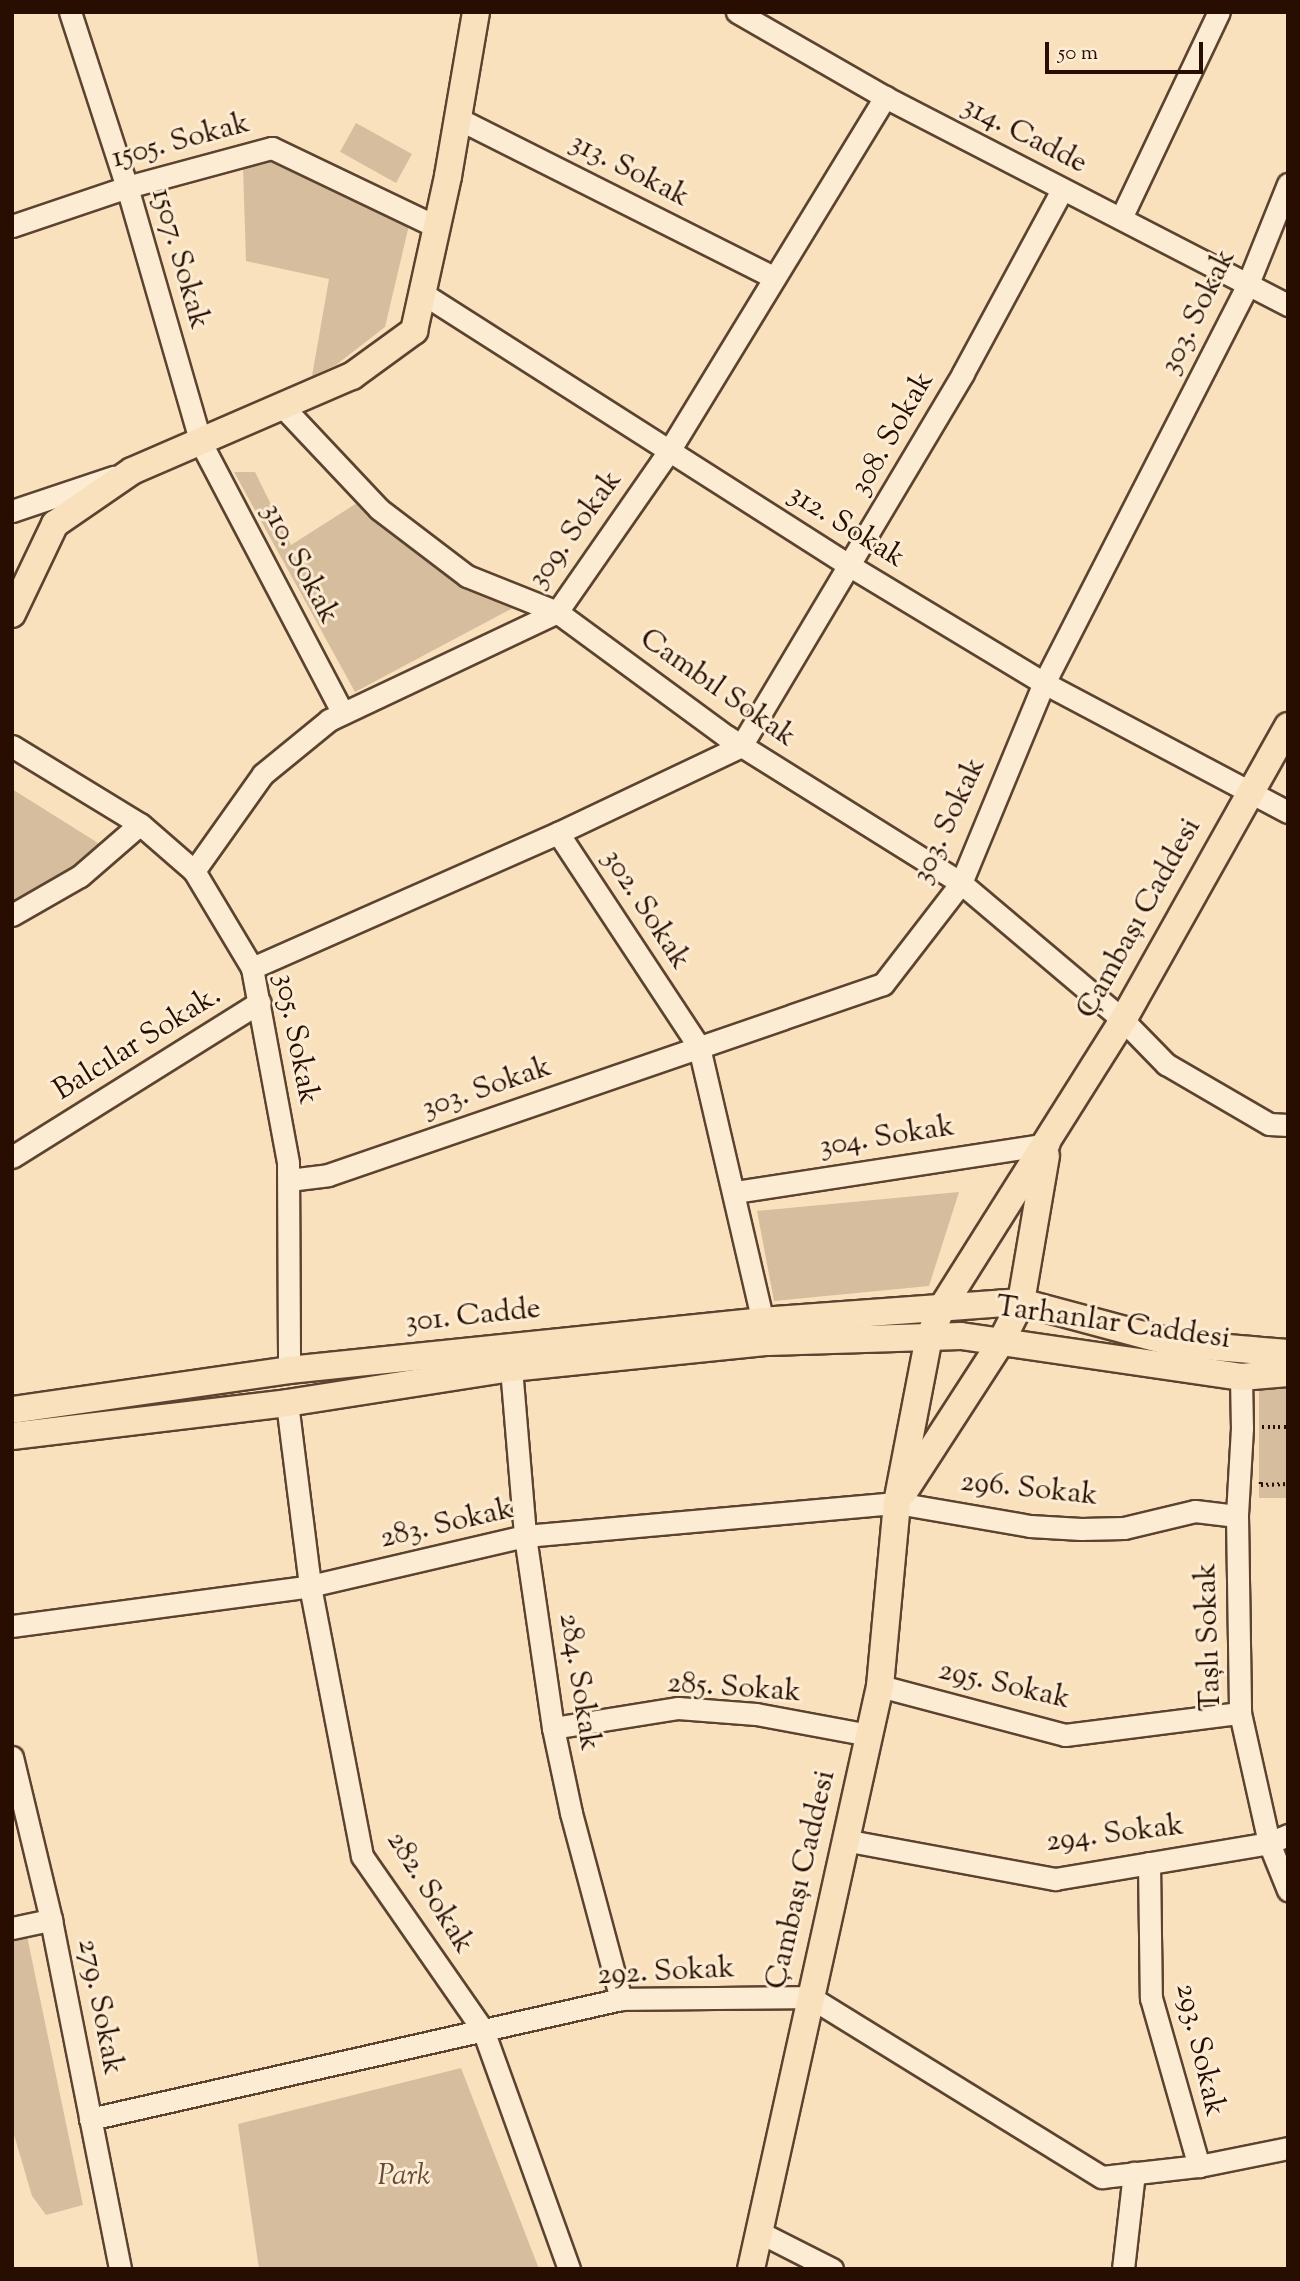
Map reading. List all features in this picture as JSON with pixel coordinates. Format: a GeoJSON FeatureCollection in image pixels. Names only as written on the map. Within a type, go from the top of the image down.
{"type":"FeatureCollection","features":[{"type":"Feature","properties":{"kind":"main road"},"geometry":{"type":"LineString","coordinates":[[12,614],[55,524],[132,471],[352,376],[414,331],[459,119],[476,12]]}},
{"type":"Feature","properties":{"kind":"main road","name":"Çambaşı Caddesi"},"geometry":{"type":"LineString","coordinates":[[751,2269],[880,1686],[897,1503],[929,1337],[943,1306],[1048,1144],[1123,1020],[1288,726]]}},
{"type":"Feature","properties":{"kind":"main road","name":"Çambaşı Caddesi"},"geometry":{"type":"LineString","coordinates":[[897,1503],[1001,1342],[1021,1302],[1048,1144]]}},
{"type":"Feature","properties":{"kind":"main road","name":"Tarhanlar Caddesi"},"geometry":{"type":"LineString","coordinates":[[943,1306],[1021,1302],[1178,1344],[1275,1355],[1288,1353]]}},
{"type":"Feature","properties":{"kind":"main road","name":"301. Cadde"},"geometry":{"type":"LineString","coordinates":[[12,1436],[287,1403],[943,1306]]}},
{"type":"Feature","properties":{"kind":"main road","name":"301. Cadde"},"geometry":{"type":"LineString","coordinates":[[12,1410],[289,1370],[764,1331],[929,1337]]}},
{"type":"Feature","properties":{"kind":"main road","name":"Tarhanlar Caddesi"},"geometry":{"type":"LineString","coordinates":[[929,1337],[961,1336],[1241,1377],[1288,1373]]}},
{"type":"Feature","properties":{"kind":"street","name":"1507. Sokak"},"geometry":{"type":"LineString","coordinates":[[70,12],[127,187],[201,443]]}},
{"type":"Feature","properties":{"kind":"street","name":"314. Cadde"},"geometry":{"type":"LineString","coordinates":[[737,12],[885,97],[1288,305]]}},
{"type":"Feature","properties":{"kind":"street"},"geometry":{"type":"LineString","coordinates":[[1121,218],[1219,12]]}},
{"type":"Feature","properties":{"kind":"street","name":"309. Sokak"},"geometry":{"type":"LineString","coordinates":[[194,871],[263,774],[329,720],[557,612],[670,451],[773,277],[885,97]]}},
{"type":"Feature","properties":{"kind":"street","name":"313. Sokak"},"geometry":{"type":"LineString","coordinates":[[459,119],[773,277]]}},
{"type":"Feature","properties":{"kind":"street","name":"1505. Sokak"},"geometry":{"type":"LineString","coordinates":[[12,226],[127,187],[272,148],[437,227]]}},
{"type":"Feature","properties":{"kind":"street","name":"303. Sokak"},"geometry":{"type":"LineString","coordinates":[[289,1180],[328,1175],[883,984],[961,883],[1044,682],[1247,286],[1288,184]]}},
{"type":"Feature","properties":{"kind":"street","name":"308. Sokak"},"geometry":{"type":"LineString","coordinates":[[741,746],[963,373],[1062,190]]}},
{"type":"Feature","properties":{"kind":"street","name":"312. Sokak"},"geometry":{"type":"LineString","coordinates":[[422,293],[850,566],[1044,682],[1288,812]]}},
{"type":"Feature","properties":{"kind":"street","name":"Cambıl Sokak"},"geometry":{"type":"LineString","coordinates":[[283,407],[379,509],[467,576],[557,612],[741,746],[961,883],[1123,1020],[1166,1064],[1269,1124],[1288,1125]]}},
{"type":"Feature","properties":{"kind":"street","name":"310. Sokak"},"geometry":{"type":"LineString","coordinates":[[201,443],[343,713]]}},
{"type":"Feature","properties":{"kind":"street"},"geometry":{"type":"LineString","coordinates":[[12,510],[132,471]]}},
{"type":"Feature","properties":{"kind":"street","name":"305. Sokak"},"geometry":{"type":"LineString","coordinates":[[12,746],[140,824],[194,871],[252,968],[289,1180],[289,1370]]}},
{"type":"Feature","properties":{"kind":"street"},"geometry":{"type":"LineString","coordinates":[[252,968],[558,833],[741,746]]}},
{"type":"Feature","properties":{"kind":"street"},"geometry":{"type":"LineString","coordinates":[[12,915],[80,876],[140,824]]}},
{"type":"Feature","properties":{"kind":"street","name":"302. Sokak"},"geometry":{"type":"LineString","coordinates":[[558,833],[699,1047],[764,1331]]}},
{"type":"Feature","properties":{"kind":"street","name":"Balcılar Sokak."},"geometry":{"type":"LineString","coordinates":[[12,1157],[260,1002]]}},
{"type":"Feature","properties":{"kind":"street","name":"304. Sokak"},"geometry":{"type":"LineString","coordinates":[[734,1192],[1048,1144]]}},
{"type":"Feature","properties":{"kind":"street","name":"284. Sokak"},"geometry":{"type":"LineString","coordinates":[[511,1368],[525,1536],[553,1728],[570,1813],[621,1999]]}},
{"type":"Feature","properties":{"kind":"street","name":"Taşlı Sokak"},"geometry":{"type":"LineString","coordinates":[[1241,1377],[1237,1516],[1240,1713],[1279,1839],[1288,1890]]}},
{"type":"Feature","properties":{"kind":"street","name":"282. Sokak"},"geometry":{"type":"LineString","coordinates":[[287,1403],[310,1586],[362,1856],[483,2030],[569,2269]]}},
{"type":"Feature","properties":{"kind":"street","name":"296. Sokak"},"geometry":{"type":"LineString","coordinates":[[897,1503],[1030,1526],[1081,1529],[1124,1528],[1195,1511],[1237,1516]]}},
{"type":"Feature","properties":{"kind":"street","name":"283. Sokak"},"geometry":{"type":"LineString","coordinates":[[12,1626],[310,1586],[525,1536],[897,1503]]}},
{"type":"Feature","properties":{"kind":"street","name":"295. Sokak"},"geometry":{"type":"LineString","coordinates":[[880,1686],[1065,1735],[1240,1713]]}},
{"type":"Feature","properties":{"kind":"street","name":"285. Sokak"},"geometry":{"type":"LineString","coordinates":[[553,1728],[678,1708],[756,1714],[869,1735]]}},
{"type":"Feature","properties":{"kind":"street","name":"279. Sokak"},"geometry":{"type":"LineString","coordinates":[[12,1757],[51,1920],[120,2269]]}},
{"type":"Feature","properties":{"kind":"street","name":"294. Sokak"},"geometry":{"type":"LineString","coordinates":[[844,1840],[1055,1879],[1279,1839]]}},
{"type":"Feature","properties":{"kind":"street","name":"293. Sokak"},"geometry":{"type":"LineString","coordinates":[[1149,1863],[1152,1998],[1199,2166]]}},
{"type":"Feature","properties":{"kind":"street"},"geometry":{"type":"LineString","coordinates":[[12,1928],[51,1920]]}},
{"type":"Feature","properties":{"kind":"street"},"geometry":{"type":"LineString","coordinates":[[810,1997],[1102,2177],[1199,2166],[1288,2148]]}},
{"type":"Feature","properties":{"kind":"street","name":"292. Sokak"},"geometry":{"type":"LineString","coordinates":[[90,2119],[621,1999],[810,1997]]}},
{"type":"Feature","properties":{"kind":"street"},"geometry":{"type":"LineString","coordinates":[[1123,2269],[1134,2173]]}},
{"type":"Feature","properties":{"kind":"street"},"geometry":{"type":"LineString","coordinates":[[759,2232],[832,2269]]}},
{"type":"Feature","properties":{"kind":"path"},"geometry":{"type":"LineString","coordinates":[[1262,1439],[1263,1416]]}},
{"type":"Feature","properties":{"kind":"path"},"geometry":{"type":"LineString","coordinates":[[1261,1473],[1261,1485],[1288,1485]]}},
{"type":"Feature","properties":{"kind":"green space"},"geometry":{"type":"Polygon","coordinates":[[[356,123],[412,154],[396,183],[340,152],[356,123]]]}},
{"type":"Feature","properties":{"kind":"green space"},"geometry":{"type":"Polygon","coordinates":[[[271,157],[410,221],[385,327],[336,365],[312,376],[329,279],[246,261],[243,167],[271,157]]]}},
{"type":"Feature","properties":{"kind":"green space"},"geometry":{"type":"Polygon","coordinates":[[[234,472],[255,472],[291,545],[357,503],[403,541],[468,586],[513,608],[355,692],[234,472]]]}},
{"type":"Feature","properties":{"kind":"green space"},"geometry":{"type":"Polygon","coordinates":[[[12,789],[106,848],[12,914],[12,789]]]}},
{"type":"Feature","properties":{"kind":"green space"},"geometry":{"type":"Polygon","coordinates":[[[959,1192],[929,1286],[774,1301],[757,1211],[959,1192]]]}},
{"type":"Feature","properties":{"kind":"green space"},"geometry":{"type":"Polygon","coordinates":[[[1259,1386],[1288,1386],[1288,1498],[1259,1498],[1259,1386]]]}},
{"type":"Feature","properties":{"kind":"green space"},"geometry":{"type":"Polygon","coordinates":[[[27,1936],[83,2205],[46,2215],[32,2196],[12,2128],[12,1939],[27,1936]]]}},
{"type":"Feature","properties":{"kind":"green space","name":"Park"},"geometry":{"type":"Polygon","coordinates":[[[461,2068],[539,2269],[259,2269],[238,2124],[461,2068]]]}}]}
